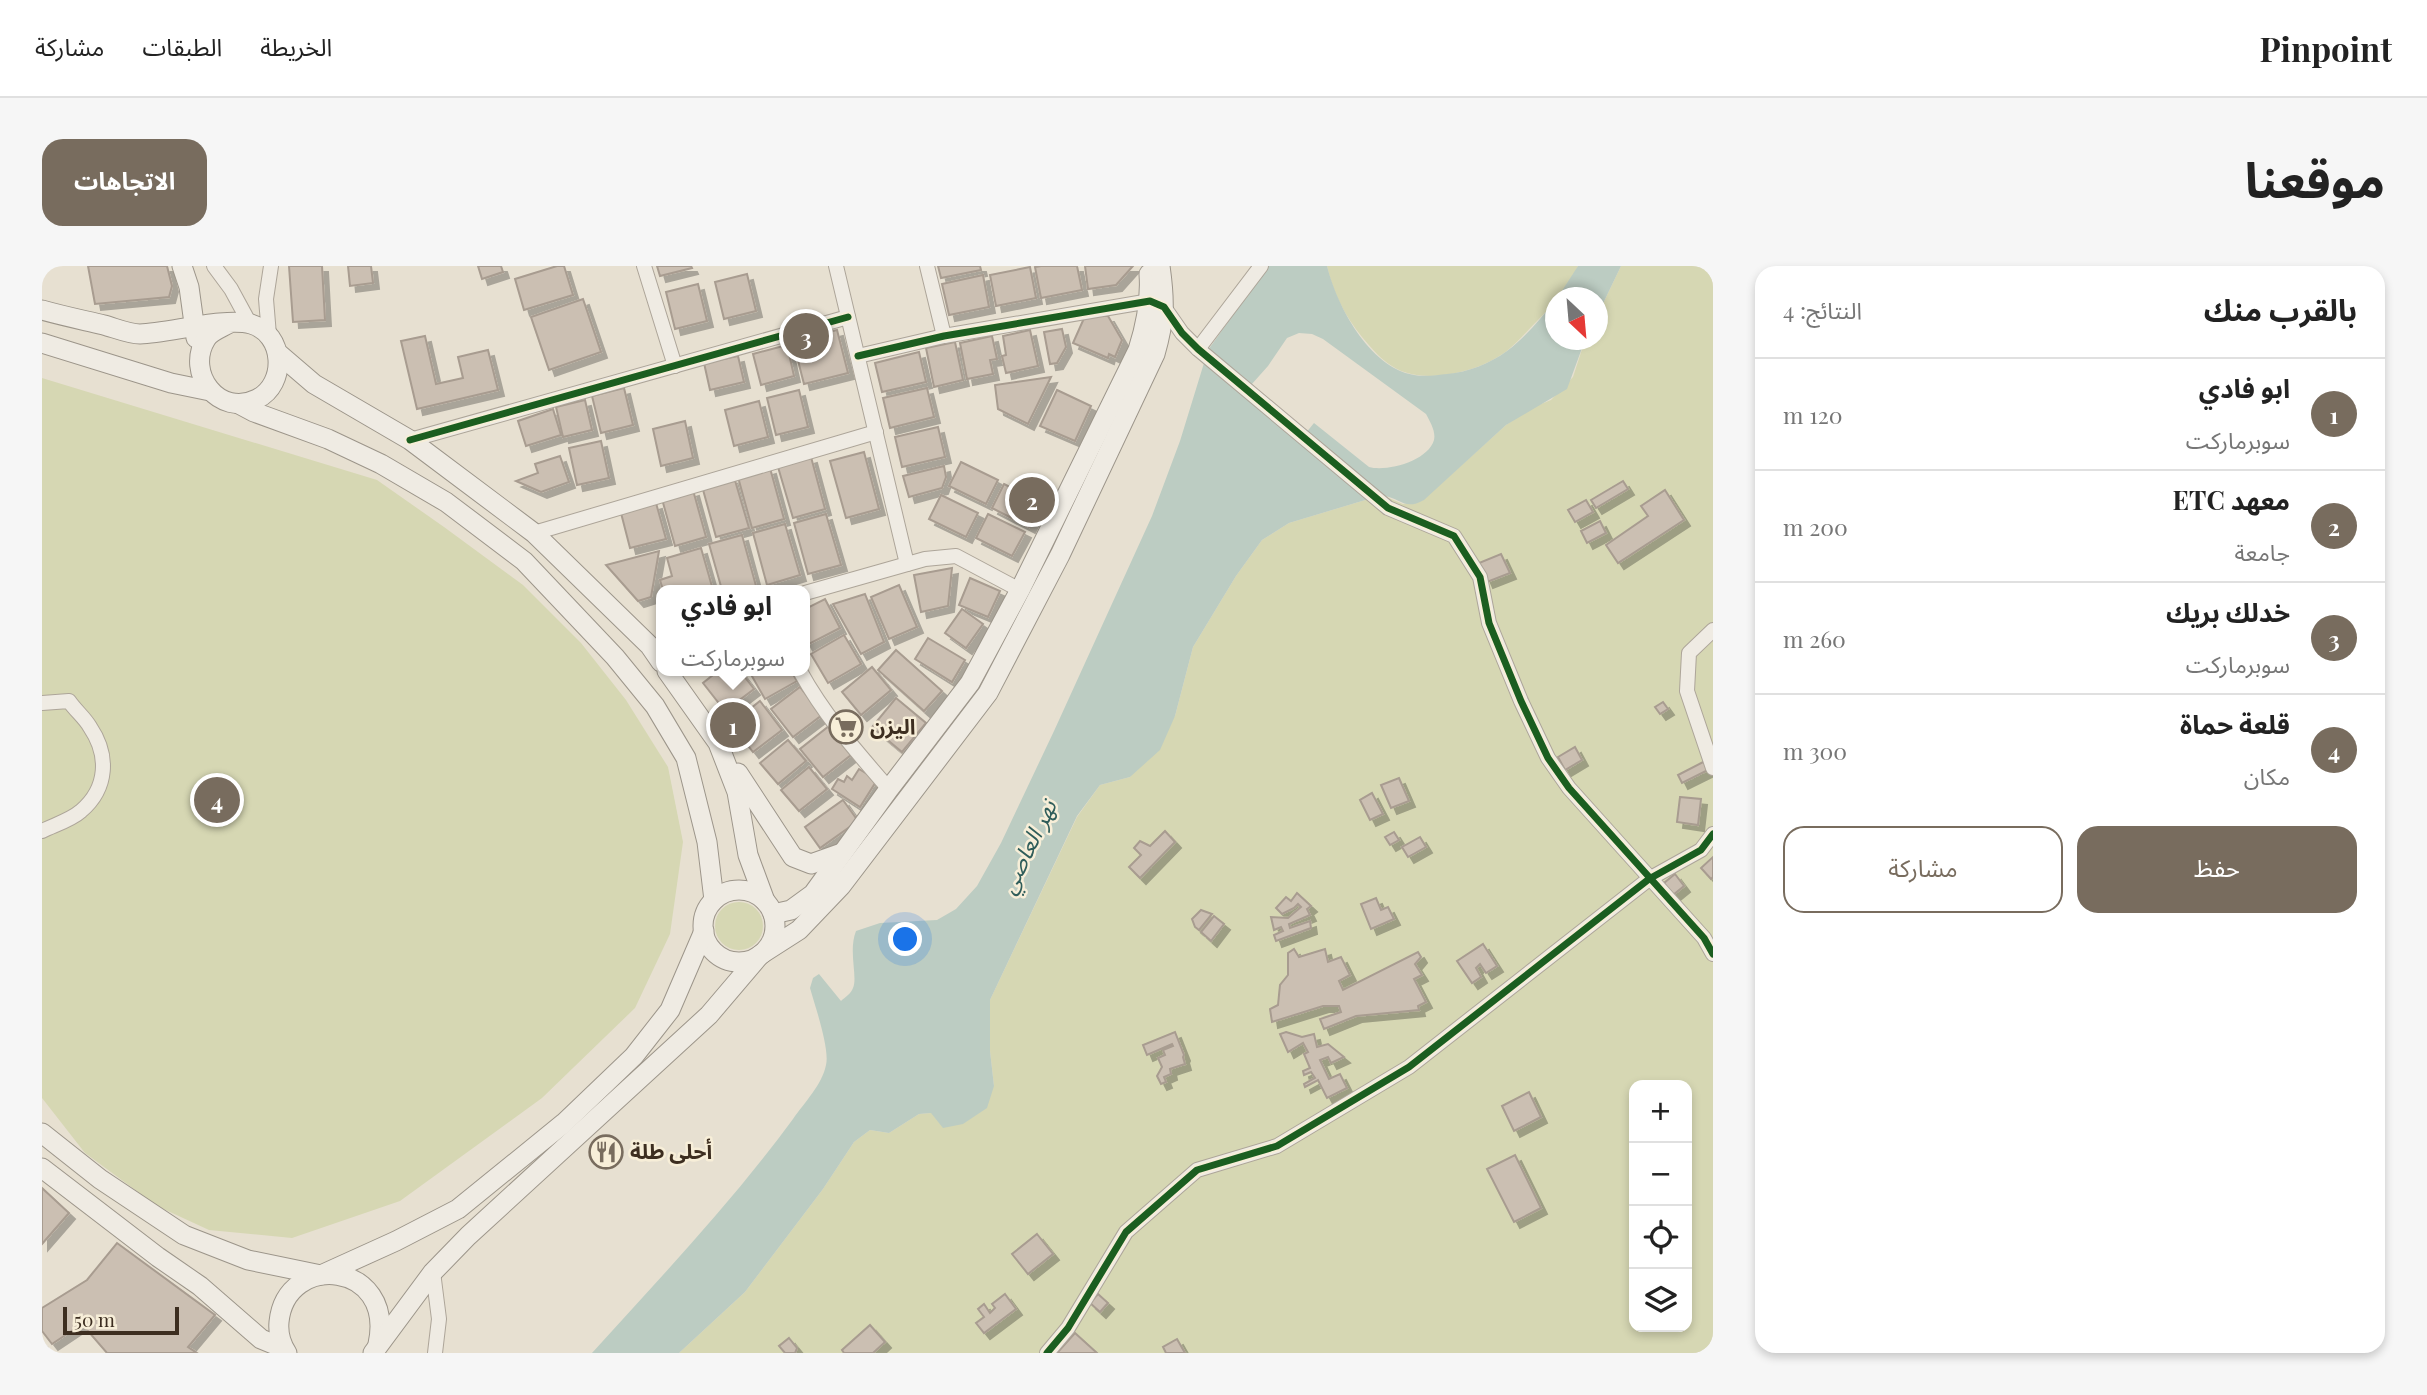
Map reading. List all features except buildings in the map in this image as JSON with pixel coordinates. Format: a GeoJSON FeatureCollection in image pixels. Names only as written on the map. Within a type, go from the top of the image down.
{"type":"FeatureCollection","features":[{"type":"Feature","properties":{"kind":"main road"},"geometry":{"type":"LineString","coordinates":[[182,266],[189,287],[200,376],[210,391],[223,400],[328,439],[381,464],[446,502],[524,561],[615,657],[655,706],[686,758],[707,842],[714,900]]}},
{"type":"Feature","properties":{"kind":"main road"},"geometry":{"type":"LineString","coordinates":[[704,931],[707,943],[715,952],[725,959],[737,962],[760,955],[799,929],[841,886],[988,694],[1060,555],[1155,354],[1163,328],[1148,266]]}},
{"type":"Feature","properties":{"kind":"main road"},"geometry":{"type":"LineString","coordinates":[[284,1351],[278,1330],[280,1311],[289,1294],[303,1281],[396,1241],[458,1209],[564,1123],[634,1056],[670,1010],[704,931],[708,909],[714,900],[723,894],[746,891],[769,907],[791,910],[813,894],[970,683],[1020,590],[1138,350],[1157,304],[1160,266]]}},
{"type":"Feature","properties":{"kind":"main road"},"geometry":{"type":"LineString","coordinates":[[138,334],[174,316],[189,287]]}},
{"type":"Feature","properties":{"kind":"main road"},"geometry":{"type":"LineString","coordinates":[[42,310],[138,334],[250,324],[269,335],[279,354],[314,384],[410,440],[534,533],[655,644]]}},
{"type":"Feature","properties":{"kind":"main road"},"geometry":{"type":"LineString","coordinates":[[199,357],[209,336],[228,324]]}},
{"type":"Feature","properties":{"kind":"main road"},"geometry":{"type":"LineString","coordinates":[[42,343],[171,383],[210,391]]}},
{"type":"Feature","properties":{"kind":"main road"},"geometry":{"type":"LineString","coordinates":[[239,404],[257,399],[271,388],[279,372],[279,354]]}},
{"type":"Feature","properties":{"kind":"main road"},"geometry":{"type":"LineString","coordinates":[[671,676],[793,857],[811,864],[842,853]]}},
{"type":"Feature","properties":{"kind":"main road"},"geometry":{"type":"LineString","coordinates":[[375,1349],[433,1272],[468,1236],[709,1015],[769,946],[775,923],[748,855],[737,792],[718,743]]}},
{"type":"Feature","properties":{"kind":"main road"},"geometry":{"type":"LineString","coordinates":[[42,1133],[100,1179],[184,1235],[248,1260],[321,1275],[339,1275],[356,1281],[370,1293],[379,1309],[382,1327],[375,1349]]}},
{"type":"Feature","properties":{"kind":"main road"},"geometry":{"type":"LineString","coordinates":[[42,1168],[200,1286],[261,1339],[284,1351]]}},
{"type":"Feature","properties":{"kind":"street"},"geometry":{"type":"LineString","coordinates":[[215,266],[250,324]]}},
{"type":"Feature","properties":{"kind":"street"},"geometry":{"type":"LineString","coordinates":[[269,335],[265,299],[271,266]]}},
{"type":"Feature","properties":{"kind":"street"},"geometry":{"type":"LineString","coordinates":[[644,266],[676,366]]}},
{"type":"Feature","properties":{"kind":"street"},"geometry":{"type":"LineString","coordinates":[[836,266],[907,564]]}},
{"type":"Feature","properties":{"kind":"street"},"geometry":{"type":"LineString","coordinates":[[927,266],[944,335]]}},
{"type":"Feature","properties":{"kind":"street"},"geometry":{"type":"LineString","coordinates":[[1198,349],[1261,266]]}},
{"type":"Feature","properties":{"kind":"street"},"geometry":{"type":"LineString","coordinates":[[858,356],[944,335],[1157,304],[1198,349],[1388,508],[1454,536],[1480,577],[1489,623],[1548,758],[1569,788],[1704,938],[1713,954]]}},
{"type":"Feature","properties":{"kind":"street"},"geometry":{"type":"LineString","coordinates":[[410,440],[848,317]]}},
{"type":"Feature","properties":{"kind":"street"},"geometry":{"type":"LineString","coordinates":[[534,533],[876,432]]}},
{"type":"Feature","properties":{"kind":"street"},"geometry":{"type":"LineString","coordinates":[[810,592],[925,559],[956,556],[1020,590]]}},
{"type":"Feature","properties":{"kind":"street"},"geometry":{"type":"LineString","coordinates":[[1713,630],[1689,653],[1687,691],[1713,768]]}},
{"type":"Feature","properties":{"kind":"street"},"geometry":{"type":"LineString","coordinates":[[803,676],[816,700],[843,737],[889,789]]}},
{"type":"Feature","properties":{"kind":"street"},"geometry":{"type":"LineString","coordinates":[[42,703],[69,701],[89,725],[102,749],[104,776],[96,795],[80,813],[42,831]]}},
{"type":"Feature","properties":{"kind":"street"},"geometry":{"type":"LineString","coordinates":[[1047,1353],[1068,1328],[1126,1232],[1197,1170],[1277,1146],[1409,1067],[1649,879],[1701,850],[1713,834]]}},
{"type":"Feature","properties":{"kind":"street"},"geometry":{"type":"LineString","coordinates":[[433,1272],[439,1319],[435,1353]]}},
{"type":"Feature","properties":{"kind":"green space"},"geometry":{"type":"Polygon","coordinates":[[[1327,266],[1578,266],[1566,287],[1545,287],[1545,313],[1508,350],[1484,364],[1439,376],[1410,374],[1382,359],[1356,329],[1340,304],[1327,266]]]}},
{"type":"Feature","properties":{"kind":"green space"},"geometry":{"type":"Polygon","coordinates":[[[1621,266],[1713,266],[1713,1353],[679,1353],[745,1292],[823,1189],[854,1142],[870,1130],[889,1133],[919,1114],[931,1113],[994,1086],[990,1051],[990,1000],[1077,817],[1100,785],[1130,777],[1175,716],[1193,647],[1236,576],[1262,540],[1289,523],[1372,498],[1384,496],[1403,504],[1423,500],[1506,425],[1531,408],[1551,400],[1573,377],[1582,350],[1608,350],[1608,293],[1621,266]]]}},
{"type":"Feature","properties":{"kind":"green space"},"geometry":{"type":"Polygon","coordinates":[[[42,378],[377,480],[523,585],[581,643],[626,700],[668,767],[683,842],[670,934],[635,1008],[542,1098],[400,1201],[292,1238],[209,1230],[157,1206],[85,1153],[42,1098],[42,378]]]}},
{"type":"Feature","properties":{"kind":"green space"},"geometry":{"type":"Polygon","coordinates":[[[739,902],[756,909],[763,926],[756,943],[739,950],[722,943],[715,926],[722,909],[739,902]]]}},
{"type":"Feature","properties":{"kind":"water","name":"نهر العاصي"},"geometry":{"type":"Polygon","coordinates":[[[1268,266],[1327,266],[1338,299],[1369,348],[1398,370],[1414,375],[1455,373],[1493,360],[1520,340],[1545,312],[1545,350],[1581,350],[1567,389],[1506,425],[1424,500],[1407,504],[1390,497],[1374,498],[1289,523],[1262,540],[1236,576],[1193,647],[1175,716],[1160,750],[1130,777],[1100,785],[1077,816],[990,1000],[990,1051],[994,1086],[987,1108],[963,1124],[943,1128],[931,1113],[919,1114],[889,1133],[870,1130],[854,1142],[823,1189],[745,1292],[679,1353],[592,1353],[721,1209],[817,1087],[827,1058],[810,988],[813,978],[819,974],[841,1001],[853,988],[853,947],[856,931],[880,923],[937,920],[956,909],[977,886],[1001,843],[1054,731],[1152,516],[1180,441],[1208,350],[1268,266]],[[1299,333],[1287,338],[1268,366],[1243,394],[1301,439],[1314,423],[1369,467],[1396,466],[1424,454],[1434,440],[1426,414],[1323,339],[1312,334],[1299,333]]]}},
{"type":"Feature","properties":{"kind":"water"},"geometry":{"type":"Polygon","coordinates":[[[1578,266],[1621,266],[1608,293],[1608,287],[1564,287],[1578,266]]]}},
{"type":"Feature","properties":{"kind":"cycle path"},"geometry":{"type":"LineString","coordinates":[[858,356],[944,336],[1150,301],[1164,307],[1182,333],[1198,349],[1388,508],[1454,536],[1480,577],[1489,623],[1548,758],[1569,788],[1704,938],[1713,954]]}},
{"type":"Feature","properties":{"kind":"cycle path"},"geometry":{"type":"LineString","coordinates":[[410,440],[848,317]]}},
{"type":"Feature","properties":{"kind":"cycle path"},"geometry":{"type":"LineString","coordinates":[[1047,1353],[1068,1328],[1126,1232],[1197,1170],[1277,1146],[1409,1067],[1649,879],[1701,850],[1713,834]]}},
{"type":"Feature","properties":{"kind":"place","name":"خدلك بريك"},"geometry":{"type":"Point","coordinates":[806,336]}},
{"type":"Feature","properties":{"kind":"place","name":"معهد ETC"},"geometry":{"type":"Point","coordinates":[1032,500]}},
{"type":"Feature","properties":{"kind":"place","name":"ابو فادي"},"geometry":{"type":"Point","coordinates":[733,725]}},
{"type":"Feature","properties":{"kind":"place","name":"اليزن"},"geometry":{"type":"Point","coordinates":[846,727]}},
{"type":"Feature","properties":{"kind":"place","name":"قلعة حماة"},"geometry":{"type":"Point","coordinates":[217,800]}},
{"type":"Feature","properties":{"kind":"place","name":"أحلى طلة"},"geometry":{"type":"Point","coordinates":[606,1152]}}]}
